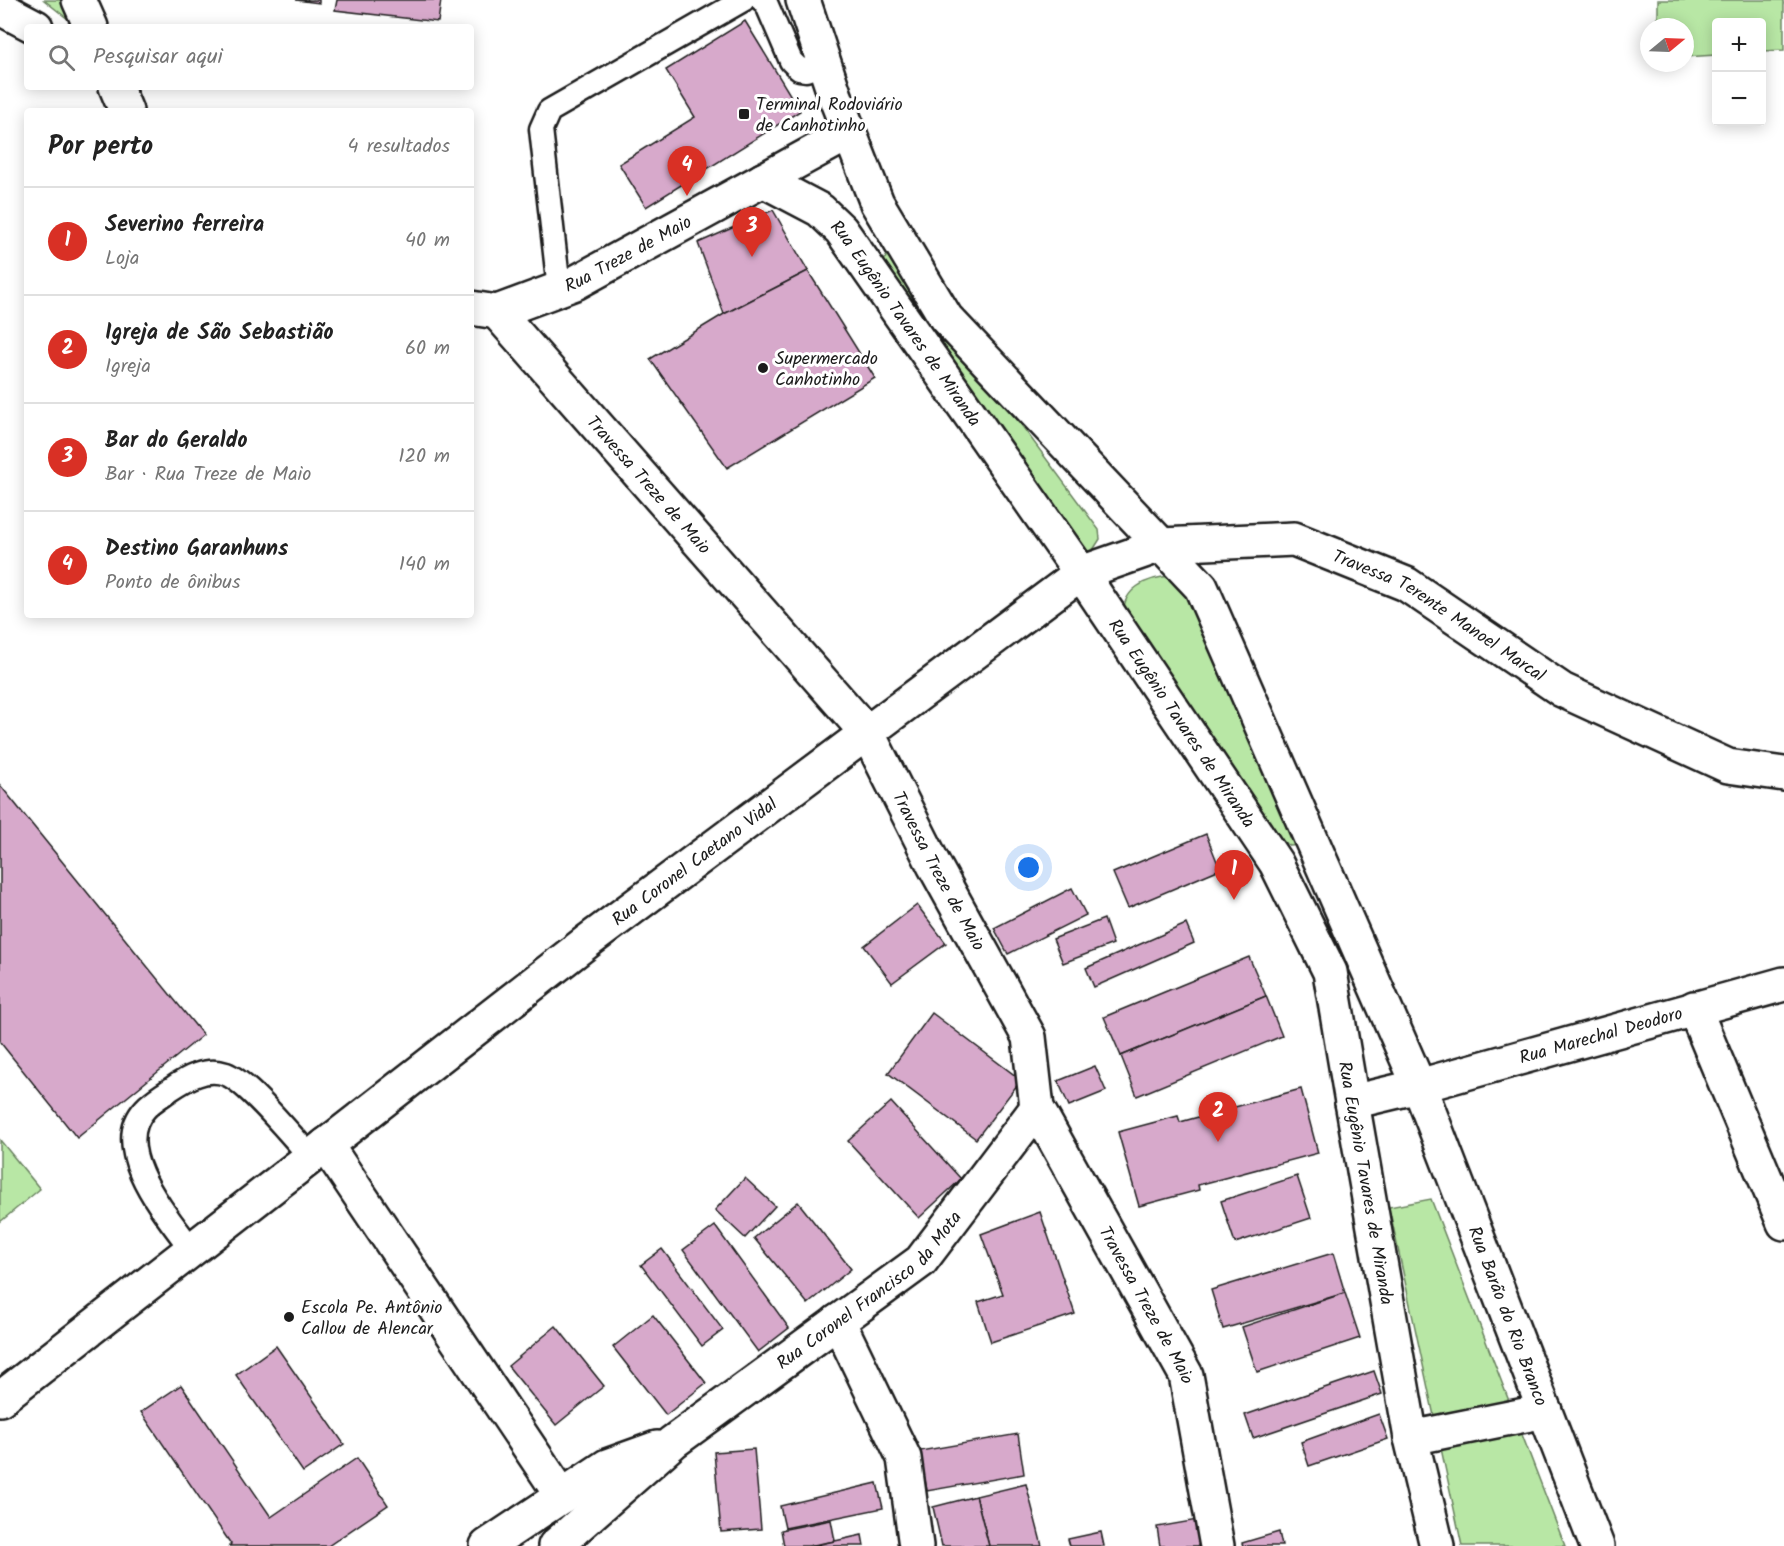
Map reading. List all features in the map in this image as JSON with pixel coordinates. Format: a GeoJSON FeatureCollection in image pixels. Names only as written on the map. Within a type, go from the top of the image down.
{"type":"FeatureCollection","features":[{"type":"Feature","properties":{"kind":"street"},"geometry":{"type":"LineString","coordinates":[[79,0],[90,24]]}},
{"type":"Feature","properties":{"kind":"street","name":"Rua Eugênio Tavares de Miranda"},"geometry":{"type":"LineString","coordinates":[[803,0],[849,133],[877,203],[946,318],[1201,587],[1419,1086]]}},
{"type":"Feature","properties":{"kind":"street"},"geometry":{"type":"LineString","coordinates":[[0,8],[30,24]]}},
{"type":"Feature","properties":{"kind":"street"},"geometry":{"type":"LineString","coordinates":[[117,90],[125,108]]}},
{"type":"Feature","properties":{"kind":"street","name":"Rua Treze de Maio"},"geometry":{"type":"LineString","coordinates":[[484,310],[559,289],[849,133]]}},
{"type":"Feature","properties":{"kind":"street","name":"Rua Eugênio Tavares de Miranda"},"geometry":{"type":"LineString","coordinates":[[763,180],[820,210],[841,230],[1081,573],[1275,863],[1311,929],[1330,972],[1411,1438],[1437,1546]]}},
{"type":"Feature","properties":{"kind":"street","name":"Travessa Treze de Maio"},"geometry":{"type":"LineString","coordinates":[[484,310],[868,734],[934,865],[1029,1037],[1037,1108],[1186,1375],[1217,1546]]}},
{"type":"Feature","properties":{"kind":"street","name":"Travessa Terente Manoel Marcal"},"geometry":{"type":"LineString","coordinates":[[1081,573],[1161,545],[1294,540],[1406,584],[1562,690],[1728,766],[1784,774]]}},
{"type":"Feature","properties":{"kind":"street","name":"Rua Coronel Caetano Vidal"},"geometry":{"type":"LineString","coordinates":[[0,1399],[588,941],[1081,573]]}},
{"type":"Feature","properties":{"kind":"street"},"geometry":{"type":"LineString","coordinates":[[1311,929],[1345,916]]}},
{"type":"Feature","properties":{"kind":"street","name":"Rua Marechal Deodoro"},"geometry":{"type":"LineString","coordinates":[[1352,1102],[1419,1086],[1784,984]]}},
{"type":"Feature","properties":{"kind":"street"},"geometry":{"type":"LineString","coordinates":[[1694,1008],[1784,1222]]}},
{"type":"Feature","properties":{"kind":"street","name":"Rua Barão do Rio Branco"},"geometry":{"type":"LineString","coordinates":[[1419,1086],[1597,1546]]}},
{"type":"Feature","properties":{"kind":"street","name":"Rua Coronel Francisco da Mota"},"geometry":{"type":"LineString","coordinates":[[555,1546],[673,1442],[921,1261],[1037,1108]]}},
{"type":"Feature","properties":{"kind":"street"},"geometry":{"type":"LineString","coordinates":[[318,1151],[562,1496]]}},
{"type":"Feature","properties":{"kind":"street"},"geometry":{"type":"LineString","coordinates":[[838,1321],[904,1458],[916,1546]]}},
{"type":"Feature","properties":{"kind":"street"},"geometry":{"type":"LineString","coordinates":[[1411,1438],[1545,1411]]}},
{"type":"Feature","properties":{"kind":"street","name":"Rua Coronel Francisco da Mota"},"geometry":{"type":"LineString","coordinates":[[487,1546],[607,1466],[673,1442]]}},
{"type":"Feature","properties":{"kind":"lane"},"geometry":{"type":"LineString","coordinates":[[559,289],[541,129],[543,118],[549,111],[743,0]]}},
{"type":"Feature","properties":{"kind":"lane"},"geometry":{"type":"LineString","coordinates":[[762,0],[766,3],[791,61],[799,69],[806,70],[824,63]]}},
{"type":"Feature","properties":{"kind":"lane"},"geometry":{"type":"LineString","coordinates":[[192,1250],[147,1189],[135,1151],[135,1128],[145,1109],[184,1080],[206,1071],[227,1074],[318,1151]]}},
{"type":"Feature","properties":{"kind":"green space"},"geometry":{"type":"Polygon","coordinates":[[[44,0],[63,0],[69,20],[44,0]]]}},
{"type":"Feature","properties":{"kind":"green space"},"geometry":{"type":"Polygon","coordinates":[[[1658,0],[1784,0],[1784,50],[1766,51],[1766,18],[1712,18],[1712,55],[1694,56],[1694,18],[1658,18],[1658,0]]]}},
{"type":"Feature","properties":{"kind":"green space"},"geometry":{"type":"Polygon","coordinates":[[[890,248],[1099,530],[1100,539],[1093,550],[1083,552],[886,277],[884,261],[890,248]]]}},
{"type":"Feature","properties":{"kind":"green space"},"geometry":{"type":"Polygon","coordinates":[[[1173,576],[1182,582],[1300,845],[1290,846],[1283,841],[1124,618],[1126,599],[1137,586],[1154,579],[1173,576]]]}},
{"type":"Feature","properties":{"kind":"green space"},"geometry":{"type":"Polygon","coordinates":[[[0,1140],[40,1189],[0,1222],[0,1140]]]}},
{"type":"Feature","properties":{"kind":"green space"},"geometry":{"type":"Polygon","coordinates":[[[1431,1199],[1565,1546],[1462,1546],[1389,1207],[1431,1199]]]}},
{"type":"Feature","properties":{"kind":"building"},"geometry":{"type":"Polygon","coordinates":[[[296,0],[319,0],[319,3],[296,0]]]}},
{"type":"Feature","properties":{"kind":"building"},"geometry":{"type":"Polygon","coordinates":[[[337,0],[441,0],[438,22],[335,10],[337,0]]]}},
{"type":"Feature","properties":{"kind":"building","name":"Terminal Rodoviário de Canhotinho"},"geometry":{"type":"Polygon","coordinates":[[[745,21],[800,111],[646,207],[619,164],[695,117],[666,70],[745,21]]]}},
{"type":"Feature","properties":{"kind":"building"},"geometry":{"type":"Polygon","coordinates":[[[773,210],[808,271],[724,314],[698,243],[773,210]]]}},
{"type":"Feature","properties":{"kind":"building","name":"Supermercado Canhotinho"},"geometry":{"type":"Polygon","coordinates":[[[808,271],[875,378],[727,468],[650,359],[724,314],[808,271]]]}},
{"type":"Feature","properties":{"kind":"building"},"geometry":{"type":"Polygon","coordinates":[[[0,785],[203,1035],[77,1138],[0,1042],[0,785]]]}},
{"type":"Feature","properties":{"kind":"building"},"geometry":{"type":"Polygon","coordinates":[[[1206,834],[1220,869],[1128,908],[1113,873],[1206,834]]]}},
{"type":"Feature","properties":{"kind":"building"},"geometry":{"type":"Polygon","coordinates":[[[1072,888],[1086,915],[1008,954],[994,928],[1072,888]]]}},
{"type":"Feature","properties":{"kind":"building"},"geometry":{"type":"Polygon","coordinates":[[[917,905],[946,943],[892,983],[864,946],[917,905]]]}},
{"type":"Feature","properties":{"kind":"building"},"geometry":{"type":"Polygon","coordinates":[[[1104,919],[1113,944],[1063,963],[1053,939],[1104,919]]]}},
{"type":"Feature","properties":{"kind":"building"},"geometry":{"type":"Polygon","coordinates":[[[1186,924],[1194,943],[1094,987],[1086,968],[1186,924]]]}},
{"type":"Feature","properties":{"kind":"building"},"geometry":{"type":"Polygon","coordinates":[[[1249,957],[1266,996],[1121,1056],[1104,1017],[1249,957]]]}},
{"type":"Feature","properties":{"kind":"building"},"geometry":{"type":"Polygon","coordinates":[[[1266,996],[1282,1036],[1137,1096],[1121,1056],[1266,996]]]}},
{"type":"Feature","properties":{"kind":"building"},"geometry":{"type":"Polygon","coordinates":[[[932,1013],[1021,1080],[976,1139],[888,1073],[932,1013]]]}},
{"type":"Feature","properties":{"kind":"building"},"geometry":{"type":"Polygon","coordinates":[[[1095,1066],[1106,1091],[1069,1106],[1058,1081],[1095,1066]]]}},
{"type":"Feature","properties":{"kind":"building"},"geometry":{"type":"Polygon","coordinates":[[[1301,1089],[1318,1153],[1198,1185],[1199,1190],[1139,1206],[1118,1132],[1178,1116],[1180,1122],[1301,1089]]]}},
{"type":"Feature","properties":{"kind":"building"},"geometry":{"type":"Polygon","coordinates":[[[891,1102],[961,1179],[919,1218],[848,1141],[891,1102]]]}},
{"type":"Feature","properties":{"kind":"building"},"geometry":{"type":"Polygon","coordinates":[[[1297,1176],[1311,1218],[1235,1243],[1221,1201],[1297,1176]]]}},
{"type":"Feature","properties":{"kind":"building"},"geometry":{"type":"Polygon","coordinates":[[[745,1178],[775,1206],[745,1238],[715,1210],[745,1178]]]}},
{"type":"Feature","properties":{"kind":"building"},"geometry":{"type":"Polygon","coordinates":[[[798,1202],[851,1269],[808,1304],[754,1238],[798,1202]]]}},
{"type":"Feature","properties":{"kind":"building"},"geometry":{"type":"Polygon","coordinates":[[[1040,1212],[1075,1314],[991,1342],[978,1302],[1003,1294],[981,1234],[1040,1212]]]}},
{"type":"Feature","properties":{"kind":"building"},"geometry":{"type":"Polygon","coordinates":[[[715,1226],[789,1328],[758,1352],[683,1250],[715,1226]]]}},
{"type":"Feature","properties":{"kind":"building"},"geometry":{"type":"Polygon","coordinates":[[[662,1249],[723,1330],[702,1346],[641,1265],[662,1249]]]}},
{"type":"Feature","properties":{"kind":"building"},"geometry":{"type":"Polygon","coordinates":[[[1333,1253],[1345,1293],[1223,1329],[1211,1290],[1333,1253]]]}},
{"type":"Feature","properties":{"kind":"building"},"geometry":{"type":"Polygon","coordinates":[[[1345,1293],[1360,1338],[1257,1372],[1242,1327],[1345,1293]]]}},
{"type":"Feature","properties":{"kind":"building"},"geometry":{"type":"Polygon","coordinates":[[[653,1315],[706,1383],[666,1415],[613,1347],[653,1315]]]}},
{"type":"Feature","properties":{"kind":"building"},"geometry":{"type":"Polygon","coordinates":[[[556,1326],[604,1386],[556,1425],[508,1366],[556,1326]]]}},
{"type":"Feature","properties":{"kind":"building"},"geometry":{"type":"Polygon","coordinates":[[[276,1346],[344,1444],[303,1472],[236,1375],[276,1346]]]}},
{"type":"Feature","properties":{"kind":"building"},"geometry":{"type":"Polygon","coordinates":[[[1374,1371],[1382,1394],[1253,1438],[1245,1415],[1374,1371]]]}},
{"type":"Feature","properties":{"kind":"building"},"geometry":{"type":"Polygon","coordinates":[[[181,1385],[271,1517],[357,1458],[388,1505],[328,1546],[229,1546],[231,1544],[141,1412],[181,1385]]]}},
{"type":"Feature","properties":{"kind":"building"},"geometry":{"type":"Polygon","coordinates":[[[1379,1414],[1388,1439],[1309,1466],[1301,1442],[1379,1414]]]}},
{"type":"Feature","properties":{"kind":"building"},"geometry":{"type":"Polygon","coordinates":[[[1018,1434],[1024,1474],[927,1491],[920,1451],[1018,1434]]]}},
{"type":"Feature","properties":{"kind":"building"},"geometry":{"type":"Polygon","coordinates":[[[754,1449],[761,1529],[721,1532],[714,1452],[754,1449]]]}},
{"type":"Feature","properties":{"kind":"building"},"geometry":{"type":"Polygon","coordinates":[[[877,1483],[883,1508],[785,1528],[780,1506],[877,1483]]]}},
{"type":"Feature","properties":{"kind":"building"},"geometry":{"type":"Polygon","coordinates":[[[1026,1484],[1042,1546],[989,1546],[976,1496],[1026,1484]]]}},
{"type":"Feature","properties":{"kind":"building"},"geometry":{"type":"Polygon","coordinates":[[[976,1496],[989,1546],[942,1546],[933,1507],[976,1496]]]}},
{"type":"Feature","properties":{"kind":"building"},"geometry":{"type":"Polygon","coordinates":[[[831,1520],[835,1541],[808,1546],[784,1546],[781,1530],[831,1520]]]}},
{"type":"Feature","properties":{"kind":"building"},"geometry":{"type":"Polygon","coordinates":[[[1197,1520],[1201,1546],[1160,1546],[1157,1527],[1197,1520]]]}},
{"type":"Feature","properties":{"kind":"building"},"geometry":{"type":"Polygon","coordinates":[[[1101,1532],[1104,1546],[1070,1546],[1068,1539],[1101,1532]]]}},
{"type":"Feature","properties":{"kind":"building"},"geometry":{"type":"Polygon","coordinates":[[[1279,1532],[1282,1546],[1243,1546],[1242,1543],[1279,1532]]]}},
{"type":"Feature","properties":{"kind":"building"},"geometry":{"type":"Polygon","coordinates":[[[862,1535],[864,1546],[811,1546],[835,1541],[862,1535]]]}},
{"type":"Feature","properties":{"kind":"place","name":"Terminal Rodoviário de Canhotinho"},"geometry":{"type":"Point","coordinates":[744,114]}},
{"type":"Feature","properties":{"kind":"place","name":"Destino Garanhuns"},"geometry":{"type":"Point","coordinates":[687,196]}},
{"type":"Feature","properties":{"kind":"place","name":"Bar do Geraldo"},"geometry":{"type":"Point","coordinates":[752,257]}},
{"type":"Feature","properties":{"kind":"place","name":"Supermercado Canhotinho"},"geometry":{"type":"Point","coordinates":[763,368]}},
{"type":"Feature","properties":{"kind":"place","name":"Severino ferreira"},"geometry":{"type":"Point","coordinates":[1234,900]}},
{"type":"Feature","properties":{"kind":"place","name":"Igreja de São Sebastião"},"geometry":{"type":"Point","coordinates":[1218,1142]}},
{"type":"Feature","properties":{"kind":"place","name":"Escola Pe. Antônio Callou de Alencar"},"geometry":{"type":"Point","coordinates":[289,1317]}}]}
